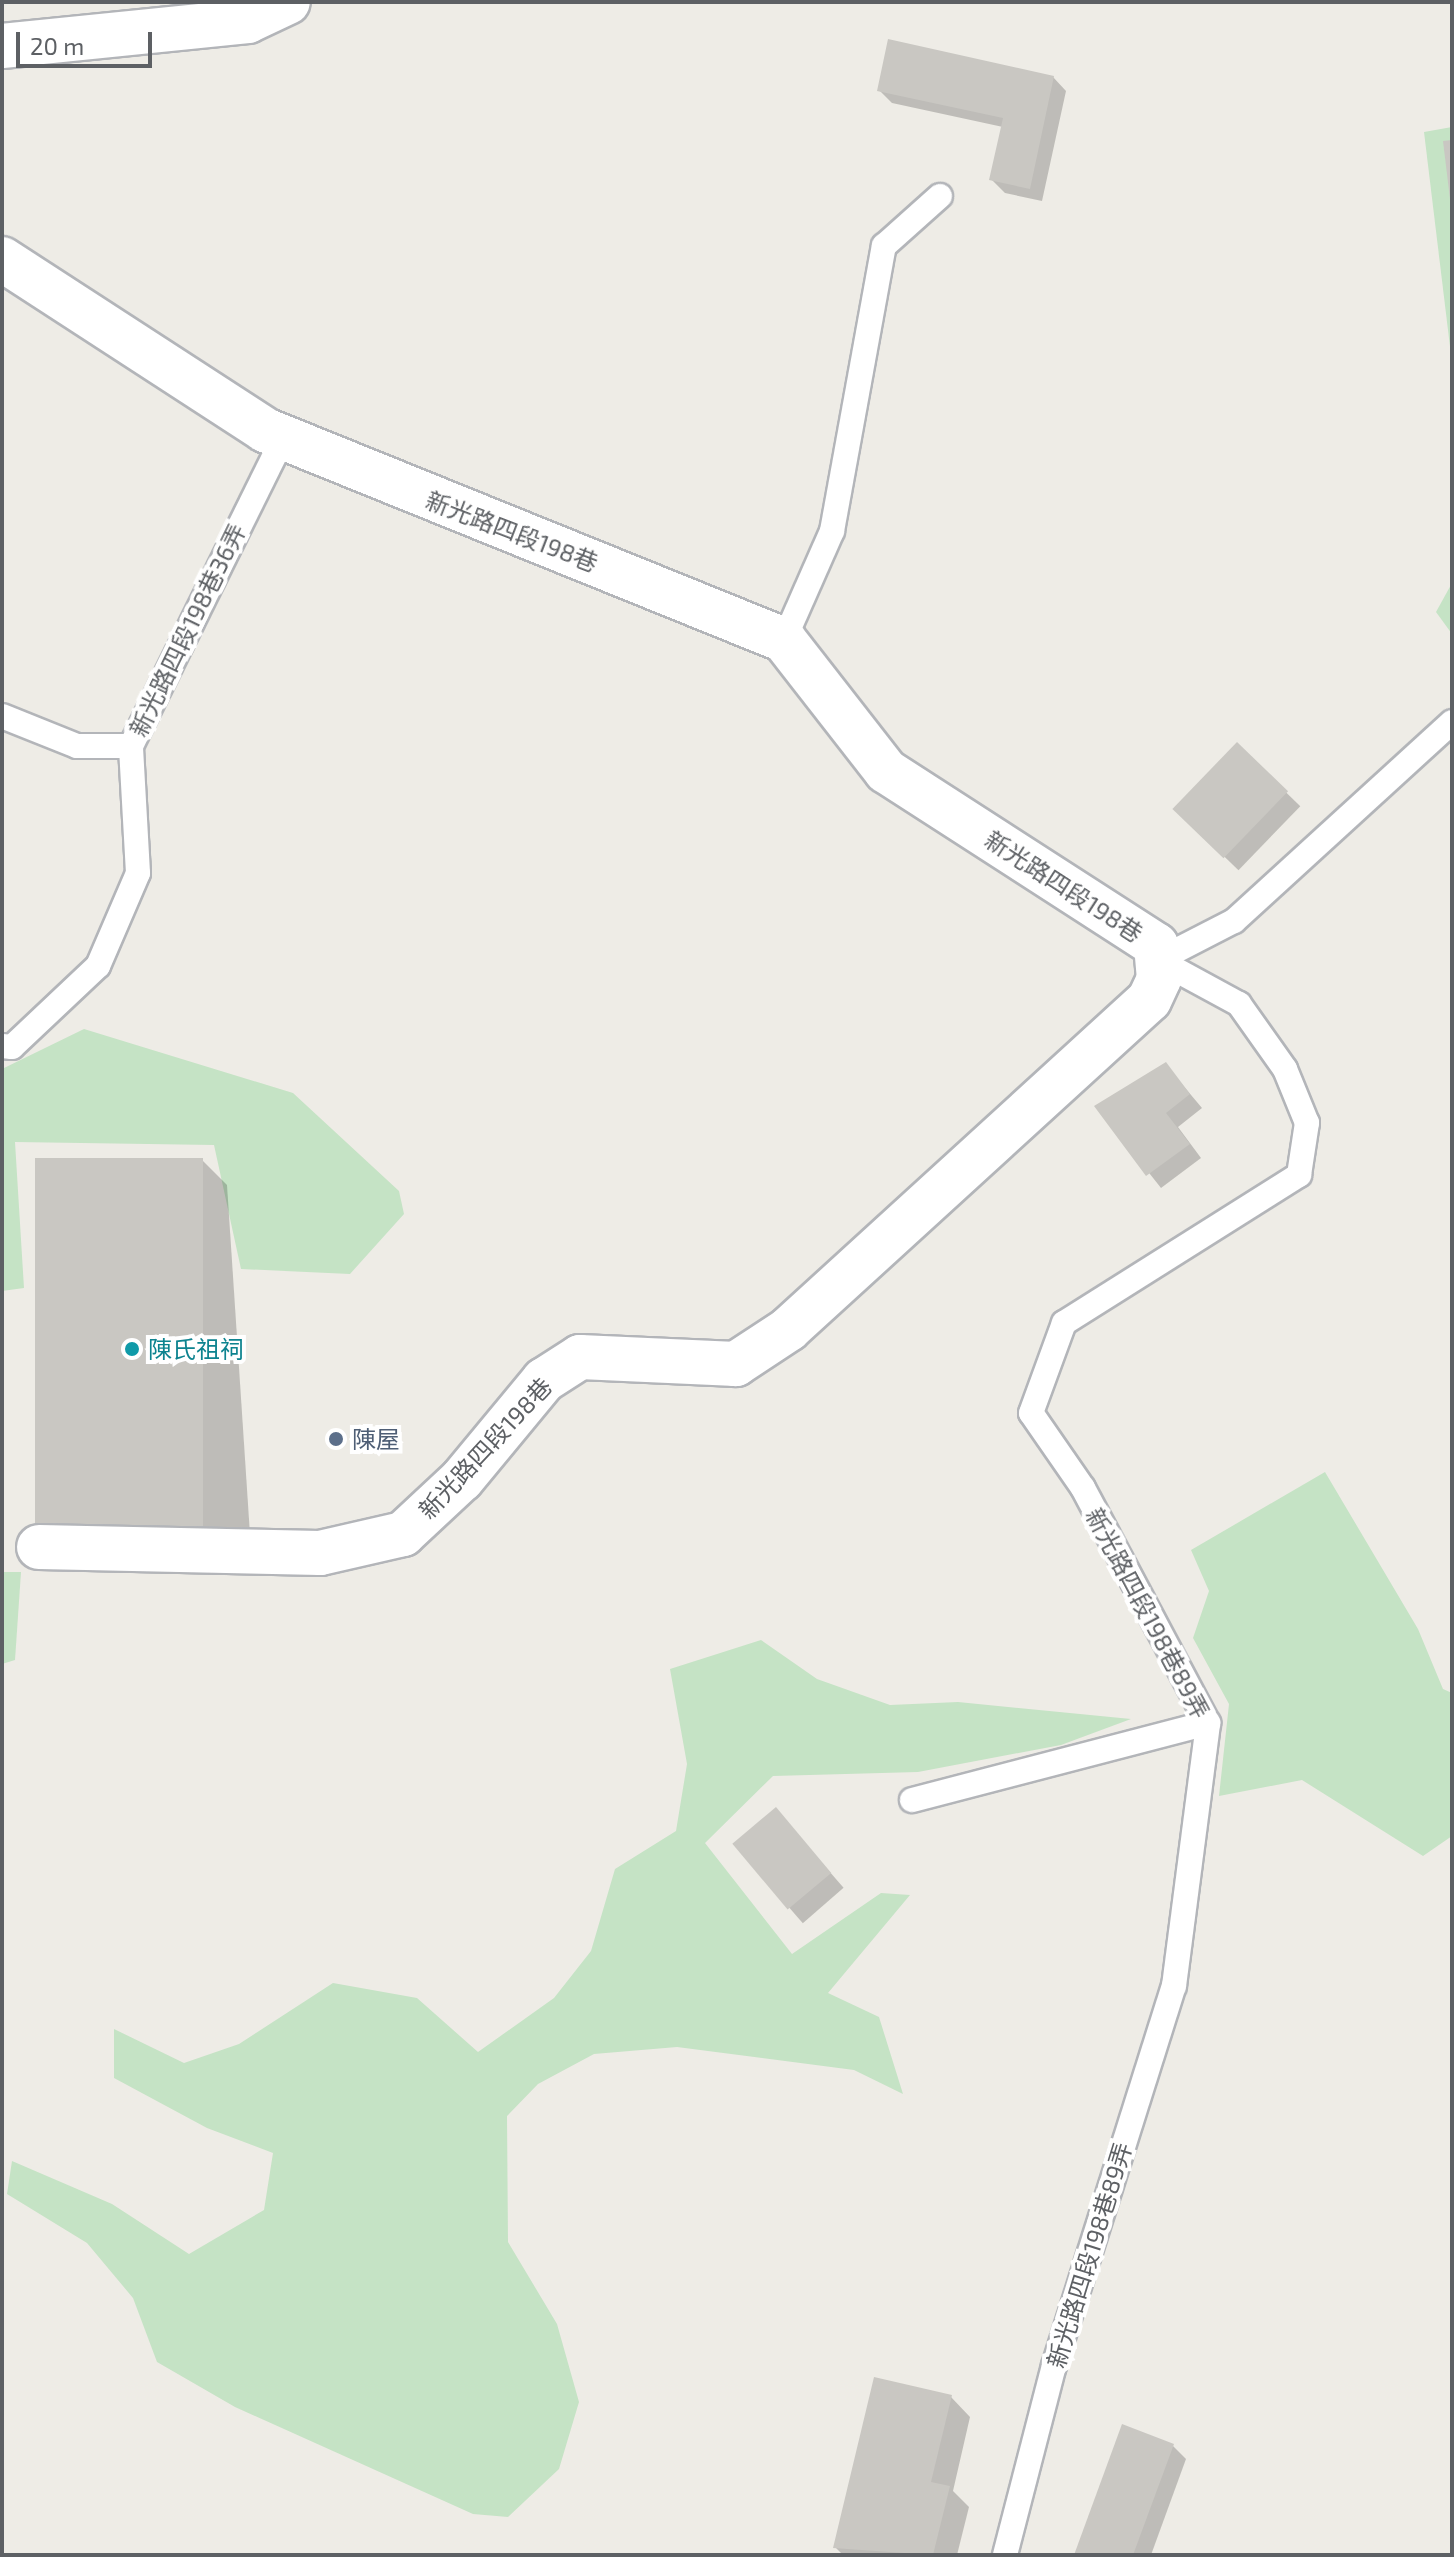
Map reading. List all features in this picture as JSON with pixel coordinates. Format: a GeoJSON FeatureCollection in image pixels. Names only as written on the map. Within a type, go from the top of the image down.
{"type":"FeatureCollection","features":[{"type":"Feature","properties":{"kind":"street"},"geometry":{"type":"LineString","coordinates":[[2,46],[248,21],[288,2]]}},
{"type":"Feature","properties":{"kind":"street","name":"新光路四段198巷"},"geometry":{"type":"LineString","coordinates":[[2,259],[36,287],[283,438],[784,640],[886,771],[1156,945],[1158,960],[1149,1000],[789,1329],[736,1364],[580,1357],[544,1380],[462,1479],[403,1534],[320,1553],[39,1547]]}},
{"type":"Feature","properties":{"kind":"lane"},"geometry":{"type":"LineString","coordinates":[[784,640],[832,531],[884,246],[940,196]]}},
{"type":"Feature","properties":{"kind":"lane","name":"新光路四段198巷36弄"},"geometry":{"type":"LineString","coordinates":[[2,716],[77,746],[131,746],[283,438]]}},
{"type":"Feature","properties":{"kind":"lane"},"geometry":{"type":"LineString","coordinates":[[1158,960],[1234,921],[1452,722]]}},
{"type":"Feature","properties":{"kind":"lane"},"geometry":{"type":"LineString","coordinates":[[2,1046],[12,1047],[98,966],[110,939],[138,873],[131,746]]}},
{"type":"Feature","properties":{"kind":"lane","name":"新光路四段198巷89弄"},"geometry":{"type":"LineString","coordinates":[[1005,2555],[1054,2366],[1174,1986],[1208,1723],[1083,1488],[1031,1413],[1064,1323],[1299,1175],[1307,1123],[1285,1069],[1239,1004],[1158,960]]}},
{"type":"Feature","properties":{"kind":"lane"},"geometry":{"type":"LineString","coordinates":[[912,1800],[1208,1723]]}},
{"type":"Feature","properties":{"kind":"green space"},"geometry":{"type":"Polygon","coordinates":[[[1452,127],[1452,363],[1424,132],[1452,127]]]}},
{"type":"Feature","properties":{"kind":"green space"},"geometry":{"type":"Polygon","coordinates":[[[1452,583],[1452,634],[1436,612],[1452,583]]]}},
{"type":"Feature","properties":{"kind":"green space"},"geometry":{"type":"Polygon","coordinates":[[[84,1029],[293,1093],[399,1191],[404,1214],[350,1274],[241,1269],[214,1145],[15,1142],[24,1288],[2,1291],[2,1069],[84,1029]]]}},
{"type":"Feature","properties":{"kind":"green space"},"geometry":{"type":"Polygon","coordinates":[[[1325,1472],[1418,1629],[1443,1689],[1452,1693],[1452,1836],[1423,1856],[1302,1780],[1219,1796],[1229,1704],[1193,1638],[1209,1591],[1191,1550],[1325,1472]]]}},
{"type":"Feature","properties":{"kind":"green space"},"geometry":{"type":"Polygon","coordinates":[[[2,1572],[21,1572],[15,1660],[2,1664],[2,1572]]]}},
{"type":"Feature","properties":{"kind":"green space"},"geometry":{"type":"Polygon","coordinates":[[[761,1640],[817,1679],[890,1705],[958,1702],[1131,1719],[1061,1745],[918,1772],[773,1776],[705,1843],[792,1954],[881,1893],[910,1895],[828,1993],[879,2017],[903,2094],[854,2070],[677,2047],[594,2054],[538,2084],[507,2116],[508,2242],[557,2324],[579,2402],[559,2469],[508,2517],[473,2514],[235,2407],[157,2362],[133,2298],[87,2243],[7,2194],[12,2161],[112,2204],[189,2254],[264,2210],[273,2153],[207,2128],[114,2078],[114,2029],[184,2063],[239,2044],[333,1983],[417,1998],[478,2052],[554,1998],[591,1951],[615,1869],[676,1831],[687,1764],[670,1669],[761,1640]]]}},
{"type":"Feature","properties":{"kind":"building"},"geometry":{"type":"Polygon","coordinates":[[[888,39],[1054,76],[1030,189],[989,180],[1003,118],[877,91],[888,39]]]}},
{"type":"Feature","properties":{"kind":"building"},"geometry":{"type":"Polygon","coordinates":[[[1452,140],[1452,199],[1450,199],[1443,141],[1452,140]]]}},
{"type":"Feature","properties":{"kind":"building"},"geometry":{"type":"Polygon","coordinates":[[[1237,742],[1288,791],[1223,858],[1172,809],[1237,742]]]}},
{"type":"Feature","properties":{"kind":"building"},"geometry":{"type":"Polygon","coordinates":[[[1166,1062],[1190,1094],[1166,1113],[1190,1144],[1146,1176],[1094,1106],[1166,1062]]]}},
{"type":"Feature","properties":{"kind":"building","name":"陳氏祖祠"},"geometry":{"type":"Polygon","coordinates":[[[35,1158],[203,1158],[203,1541],[35,1541],[35,1158]]]}},
{"type":"Feature","properties":{"kind":"building"},"geometry":{"type":"Polygon","coordinates":[[[776,1807],[831,1873],[788,1910],[732,1844],[776,1807]]]}},
{"type":"Feature","properties":{"kind":"building"},"geometry":{"type":"Polygon","coordinates":[[[874,2377],[952,2395],[931,2482],[950,2486],[933,2555],[833,2548],[874,2377]]]}},
{"type":"Feature","properties":{"kind":"building"},"geometry":{"type":"Polygon","coordinates":[[[1122,2424],[1174,2444],[1133,2555],[1074,2555],[1122,2424]]]}},
{"type":"Feature","properties":{"kind":"place","name":"陳氏祖祠"},"geometry":{"type":"Point","coordinates":[132,1349]}},
{"type":"Feature","properties":{"kind":"place","name":"陳屋"},"geometry":{"type":"Point","coordinates":[336,1439]}}]}
